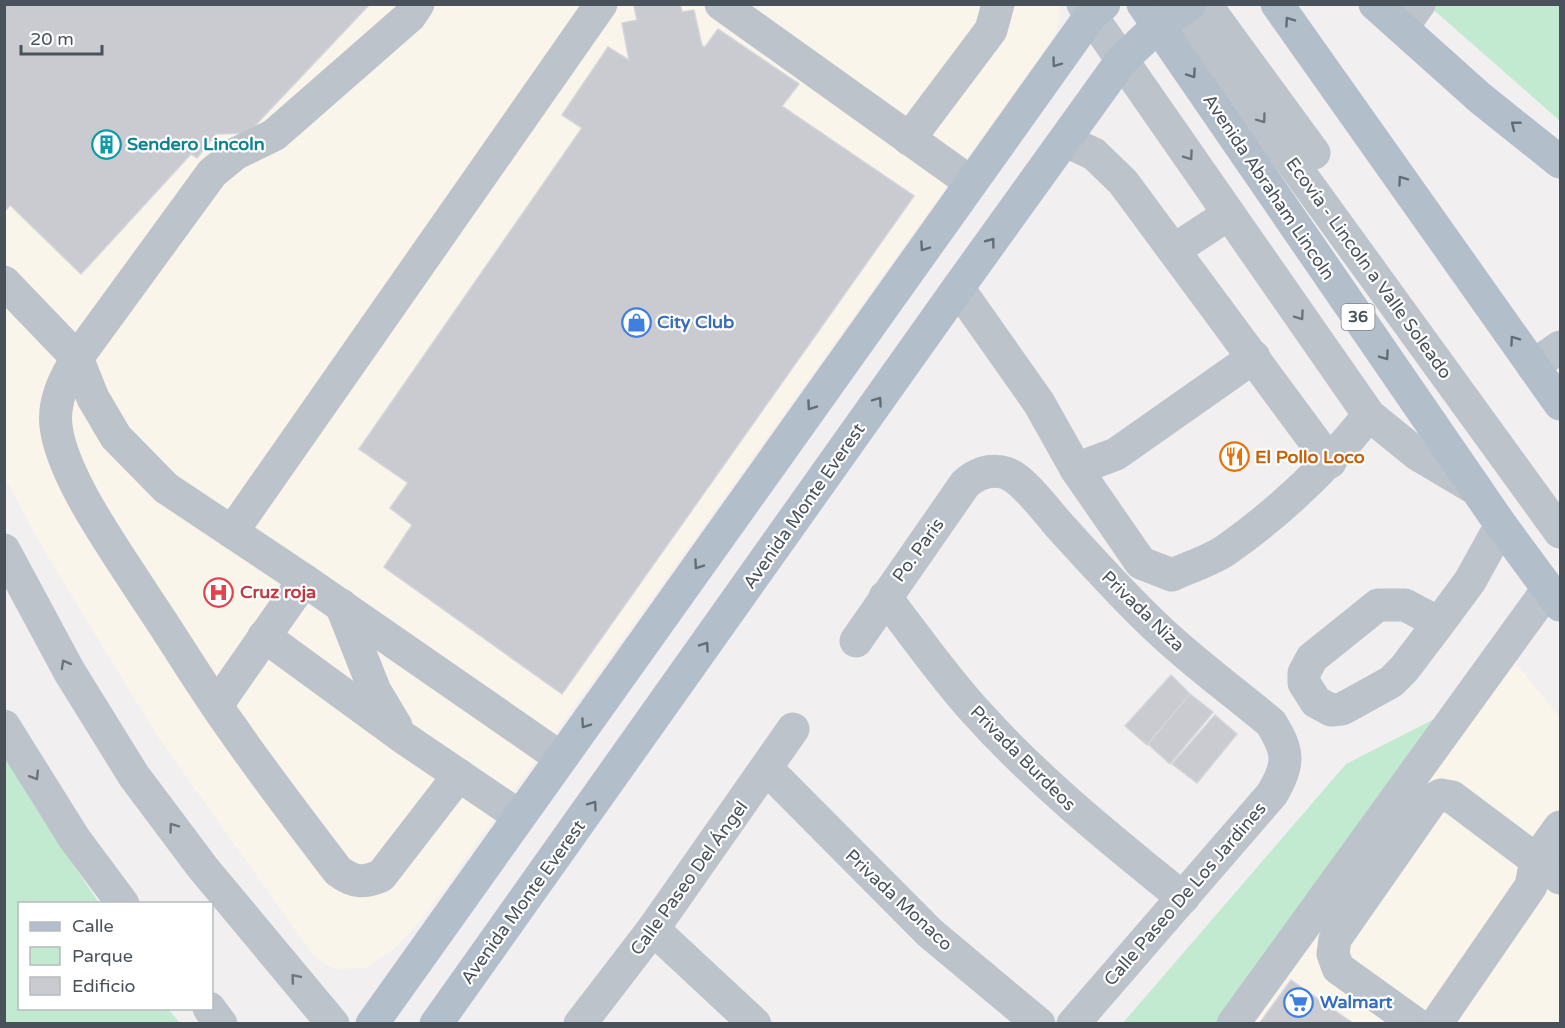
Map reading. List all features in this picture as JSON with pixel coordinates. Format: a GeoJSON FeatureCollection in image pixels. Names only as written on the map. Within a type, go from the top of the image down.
{"type":"FeatureCollection","features":[{"type":"Feature","properties":{"kind":"main road"},"geometry":{"type":"LineString","coordinates":[[1277,4],[1560,404]]}},
{"type":"Feature","properties":{"kind":"main road"},"geometry":{"type":"LineString","coordinates":[[1375,4],[1411,16],[1480,98],[1560,162]]}},
{"type":"Feature","properties":{"kind":"main road"},"geometry":{"type":"LineString","coordinates":[[372,1023],[1093,8]]}},
{"type":"Feature","properties":{"kind":"main road","name":"Avenida Monte Everest"},"geometry":{"type":"LineString","coordinates":[[436,1023],[1122,60],[1176,9]]}},
{"type":"Feature","properties":{"kind":"main road","name":"Avenida Abraham Lincoln"},"geometry":{"type":"LineString","coordinates":[[1176,9],[1476,489],[1554,597]]}},
{"type":"Feature","properties":{"kind":"main road"},"geometry":{"type":"LineString","coordinates":[[787,440],[828,471]]}},
{"type":"Feature","properties":{"kind":"street"},"geometry":{"type":"LineString","coordinates":[[418,4],[410,16],[274,135],[235,154],[212,173],[77,358],[64,381],[57,402],[55,424],[59,444],[79,489],[117,554],[217,705],[338,872],[351,880],[365,882],[381,876],[459,775]]}},
{"type":"Feature","properties":{"kind":"street"},"geometry":{"type":"LineString","coordinates":[[232,532],[601,4]]}},
{"type":"Feature","properties":{"kind":"street"},"geometry":{"type":"LineString","coordinates":[[721,4],[969,182]]}},
{"type":"Feature","properties":{"kind":"street"},"geometry":{"type":"LineString","coordinates":[[909,139],[991,30],[998,4]]}},
{"type":"Feature","properties":{"kind":"street"},"geometry":{"type":"LineString","coordinates":[[1093,8],[1122,60],[1369,415],[1417,454],[1476,489]]}},
{"type":"Feature","properties":{"kind":"street"},"geometry":{"type":"LineString","coordinates":[[1176,9],[1235,41],[1560,500]]}},
{"type":"Feature","properties":{"kind":"street","name":"Ecovía - Lincoln a Valle Soleado"},"geometry":{"type":"LineString","coordinates":[[1176,9],[1560,532]]}},
{"type":"Feature","properties":{"kind":"street"},"geometry":{"type":"LineString","coordinates":[[1066,141],[1094,154],[1108,166],[1174,250],[1330,462]]}},
{"type":"Feature","properties":{"kind":"street"},"geometry":{"type":"LineString","coordinates":[[1174,250],[1229,214]]}},
{"type":"Feature","properties":{"kind":"street"},"geometry":{"type":"LineString","coordinates":[[4,282],[77,358],[93,398],[116,437],[166,488],[341,605],[561,758]]}},
{"type":"Feature","properties":{"kind":"street"},"geometry":{"type":"LineString","coordinates":[[958,288],[1039,403],[1076,469],[1141,563],[1172,575],[1224,551],[1303,488],[1330,462],[1369,415]]}},
{"type":"Feature","properties":{"kind":"street"},"geometry":{"type":"LineString","coordinates":[[1533,366],[1560,347]]}},
{"type":"Feature","properties":{"kind":"street"},"geometry":{"type":"LineString","coordinates":[[1076,469],[1116,454],[1254,357]]}},
{"type":"Feature","properties":{"kind":"street","name":"Po. Paris"},"geometry":{"type":"LineString","coordinates":[[856,641],[965,484],[976,474],[991,471]]}},
{"type":"Feature","properties":{"kind":"street","name":"Privada Niza"},"geometry":{"type":"LineString","coordinates":[[991,471],[1006,473],[1016,479],[1157,628],[1271,723],[1281,740],[1287,758]]}},
{"type":"Feature","properties":{"kind":"street"},"geometry":{"type":"LineString","coordinates":[[1439,623],[1405,605],[1378,605],[1312,658],[1304,673],[1304,683],[1323,707],[1342,709],[1391,682],[1439,623],[1470,581],[1501,525]]}},
{"type":"Feature","properties":{"kind":"street"},"geometry":{"type":"LineString","coordinates":[[4,550],[69,671],[134,776],[203,868],[333,1023]]}},
{"type":"Feature","properties":{"kind":"street"},"geometry":{"type":"LineString","coordinates":[[217,705],[304,580]]}},
{"type":"Feature","properties":{"kind":"street","name":"Privada Burdeos"},"geometry":{"type":"LineString","coordinates":[[885,597],[974,710],[1028,766],[1078,813],[1183,898]]}},
{"type":"Feature","properties":{"kind":"street"},"geometry":{"type":"LineString","coordinates":[[1233,1023],[1554,597]]}},
{"type":"Feature","properties":{"kind":"street"},"geometry":{"type":"LineString","coordinates":[[341,605],[375,691],[401,736]]}},
{"type":"Feature","properties":{"kind":"street"},"geometry":{"type":"LineString","coordinates":[[264,636],[401,736],[519,816]]}},
{"type":"Feature","properties":{"kind":"street"},"geometry":{"type":"LineString","coordinates":[[4,726],[74,838],[122,902]]}},
{"type":"Feature","properties":{"kind":"street","name":"Calle Paseo Del Ángel"},"geometry":{"type":"LineString","coordinates":[[580,1023],[653,929],[793,729]]}},
{"type":"Feature","properties":{"kind":"street","name":"Calle Paseo De Los Jardines"},"geometry":{"type":"LineString","coordinates":[[1073,1023],[1272,794],[1282,776],[1287,758]]}},
{"type":"Feature","properties":{"kind":"street","name":"Privada Monaco"},"geometry":{"type":"LineString","coordinates":[[767,769],[930,933],[1039,1023]]}},
{"type":"Feature","properties":{"kind":"street"},"geometry":{"type":"LineString","coordinates":[[1416,1023],[1338,968],[1333,954],[1335,939],[1432,800],[1441,795],[1452,797],[1549,873]]}},
{"type":"Feature","properties":{"kind":"street"},"geometry":{"type":"LineString","coordinates":[[1436,1023],[1549,873],[1560,827]]}},
{"type":"Feature","properties":{"kind":"street"},"geometry":{"type":"LineString","coordinates":[[653,929],[755,1023]]}},
{"type":"Feature","properties":{"kind":"street"},"geometry":{"type":"LineString","coordinates":[[211,1010],[221,1023]]}},
{"type":"Feature","properties":{"kind":"shaded area","name":"Sendero Lincoln"},"geometry":{"type":"Polygon","coordinates":[[[1058,4],[1060,15],[1056,32],[1048,45],[423,918],[395,948],[366,968],[335,969],[313,955],[156,734],[39,542],[5,478],[4,5],[1058,4]]]}},
{"type":"Feature","properties":{"kind":"shaded area"},"geometry":{"type":"Polygon","coordinates":[[[1498,641],[1560,718],[1560,1023],[1224,1024],[1498,641]]]}},
{"type":"Feature","properties":{"kind":"green space"},"geometry":{"type":"Polygon","coordinates":[[[1428,5],[1560,5],[1560,121],[1428,5]]]}},
{"type":"Feature","properties":{"kind":"green space"},"geometry":{"type":"Polygon","coordinates":[[[1450,711],[1223,1023],[1122,1024],[1346,764],[1450,711]]]}},
{"type":"Feature","properties":{"kind":"green space"},"geometry":{"type":"Polygon","coordinates":[[[4,754],[36,809],[98,902],[18,902],[18,1010],[169,1010],[180,1023],[5,1023],[4,754]]]}},
{"type":"Feature","properties":{"kind":"building","name":"Sendero Lincoln"},"geometry":{"type":"Polygon","coordinates":[[[4,4],[370,4],[248,133],[216,134],[197,158],[191,154],[81,274],[10,205],[4,212],[4,4]]]}},
{"type":"Feature","properties":{"kind":"building","name":"City Club"},"geometry":{"type":"Polygon","coordinates":[[[680,4],[682,12],[694,10],[702,46],[705,47],[718,29],[799,84],[782,106],[914,196],[562,694],[384,567],[412,525],[390,508],[408,483],[359,449],[582,128],[562,115],[608,47],[629,60],[622,23],[637,20],[634,6],[680,4]]]}},
{"type":"Feature","properties":{"kind":"building"},"geometry":{"type":"Polygon","coordinates":[[[1171,675],[1190,694],[1147,745],[1125,726],[1171,675]]]}},
{"type":"Feature","properties":{"kind":"building"},"geometry":{"type":"Polygon","coordinates":[[[1190,694],[1213,712],[1170,764],[1148,744],[1190,694]]]}},
{"type":"Feature","properties":{"kind":"building"},"geometry":{"type":"Polygon","coordinates":[[[1215,715],[1237,734],[1197,783],[1172,764],[1215,715]]]}},
{"type":"Feature","properties":{"kind":"building","name":"Walmart"},"geometry":{"type":"Polygon","coordinates":[[[1291,980],[1354,1024],[1259,1024],[1291,980]]]}},
{"type":"Feature","properties":{"kind":"place","name":"Sendero Lincoln"},"geometry":{"type":"Point","coordinates":[106,144]}},
{"type":"Feature","properties":{"kind":"place","name":"City Club"},"geometry":{"type":"Point","coordinates":[636,322]}},
{"type":"Feature","properties":{"kind":"place","name":"El Pollo Loco"},"geometry":{"type":"Point","coordinates":[1234,457]}},
{"type":"Feature","properties":{"kind":"place","name":"Cruz roja"},"geometry":{"type":"Point","coordinates":[219,592]}},
{"type":"Feature","properties":{"kind":"place","name":"Walmart"},"geometry":{"type":"Point","coordinates":[1299,1002]}}]}
